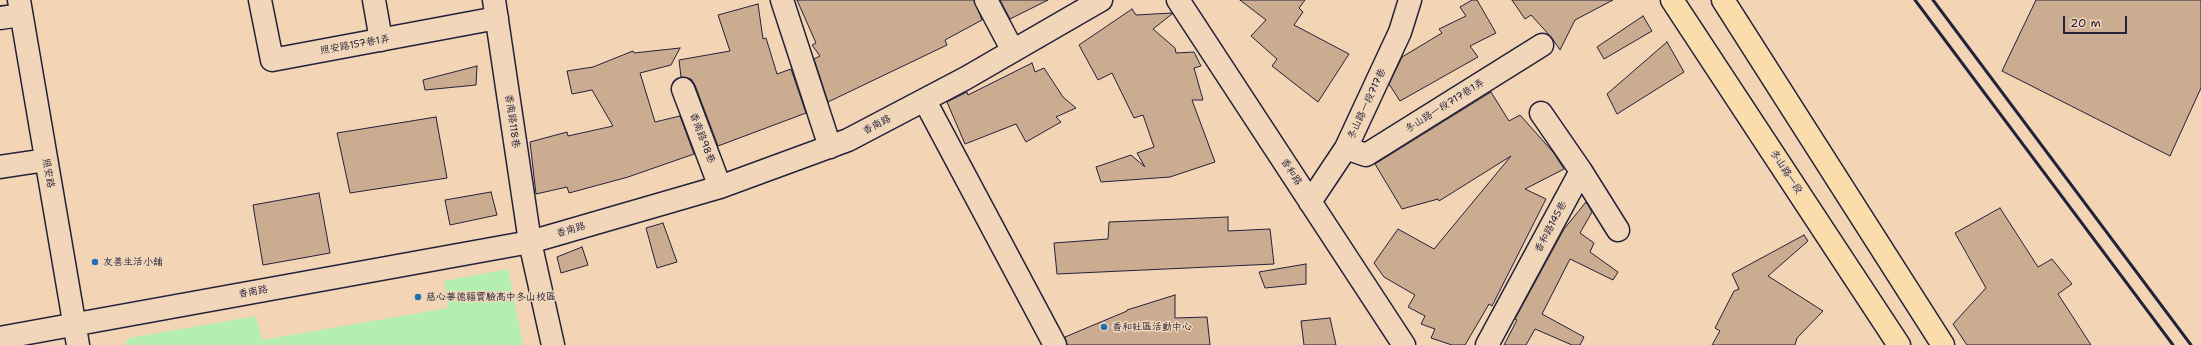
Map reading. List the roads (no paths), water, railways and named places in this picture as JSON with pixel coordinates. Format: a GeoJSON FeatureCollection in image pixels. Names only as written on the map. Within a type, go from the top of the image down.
{"type":"FeatureCollection","features":[{"type":"Feature","properties":{"kind":"main road","name":"冬山路一段"},"geometry":{"type":"LineString","coordinates":[[1672,0],[1899,345]]}},
{"type":"Feature","properties":{"kind":"main road"},"geometry":{"type":"LineString","coordinates":[[1723,0],[1943,345]]}},
{"type":"Feature","properties":{"kind":"street","name":"照安路157巷1弄"},"geometry":{"type":"LineString","coordinates":[[260,0],[272,60],[381,40],[496,9]]}},
{"type":"Feature","properties":{"kind":"street"},"geometry":{"type":"LineString","coordinates":[[374,0],[381,40]]}},
{"type":"Feature","properties":{"kind":"street"},"geometry":{"type":"LineString","coordinates":[[782,0],[830,147]]}},
{"type":"Feature","properties":{"kind":"street"},"geometry":{"type":"LineString","coordinates":[[986,0],[1013,51]]}},
{"type":"Feature","properties":{"kind":"street","name":"香南路"},"geometry":{"type":"LineString","coordinates":[[0,338],[76,335],[530,242],[720,187],[848,140],[924,101],[1101,0]]}},
{"type":"Feature","properties":{"kind":"street","name":"香和路"},"geometry":{"type":"LineString","coordinates":[[1178,0],[1404,345]]}},
{"type":"Feature","properties":{"kind":"street","name":"冬山路一段717巷"},"geometry":{"type":"LineString","coordinates":[[1310,202],[1346,148],[1400,32],[1410,0]]}},
{"type":"Feature","properties":{"kind":"street"},"geometry":{"type":"LineString","coordinates":[[0,18],[20,7]]}},
{"type":"Feature","properties":{"kind":"street","name":"照安路"},"geometry":{"type":"LineString","coordinates":[[20,7],[76,335]]}},
{"type":"Feature","properties":{"kind":"street","name":"香南路118巷"},"geometry":{"type":"LineString","coordinates":[[496,9],[530,242]]}},
{"type":"Feature","properties":{"kind":"street","name":"冬山路一段717巷1弄"},"geometry":{"type":"LineString","coordinates":[[1346,148],[1366,156],[1542,45]]}},
{"type":"Feature","properties":{"kind":"street","name":"香南路98巷"},"geometry":{"type":"LineString","coordinates":[[683,89],[720,187]]}},
{"type":"Feature","properties":{"kind":"street"},"geometry":{"type":"LineString","coordinates":[[924,101],[1055,345]]}},
{"type":"Feature","properties":{"kind":"street"},"geometry":{"type":"LineString","coordinates":[[1541,113],[1581,171],[1618,230]]}},
{"type":"Feature","properties":{"kind":"street"},"geometry":{"type":"LineString","coordinates":[[0,167],[46,160]]}},
{"type":"Feature","properties":{"kind":"street","name":"香和路145巷"},"geometry":{"type":"LineString","coordinates":[[1487,345],[1581,171]]}},
{"type":"Feature","properties":{"kind":"street"},"geometry":{"type":"LineString","coordinates":[[530,242],[553,345]]}},
{"type":"Feature","properties":{"kind":"railway"},"geometry":{"type":"LineString","coordinates":[[1915,0],[2173,345]]}},
{"type":"Feature","properties":{"kind":"railway"},"geometry":{"type":"LineString","coordinates":[[1933,0],[2191,345]]}},
{"type":"Feature","properties":{"kind":"place","name":"友善生活小舖"},"geometry":{"type":"Point","coordinates":[95,262]}},
{"type":"Feature","properties":{"kind":"place","name":"慈心華德福實驗高中冬山校區"},"geometry":{"type":"Point","coordinates":[418,297]}},
{"type":"Feature","properties":{"kind":"place","name":"香和社區活動中心"},"geometry":{"type":"Point","coordinates":[1104,327]}}]}
